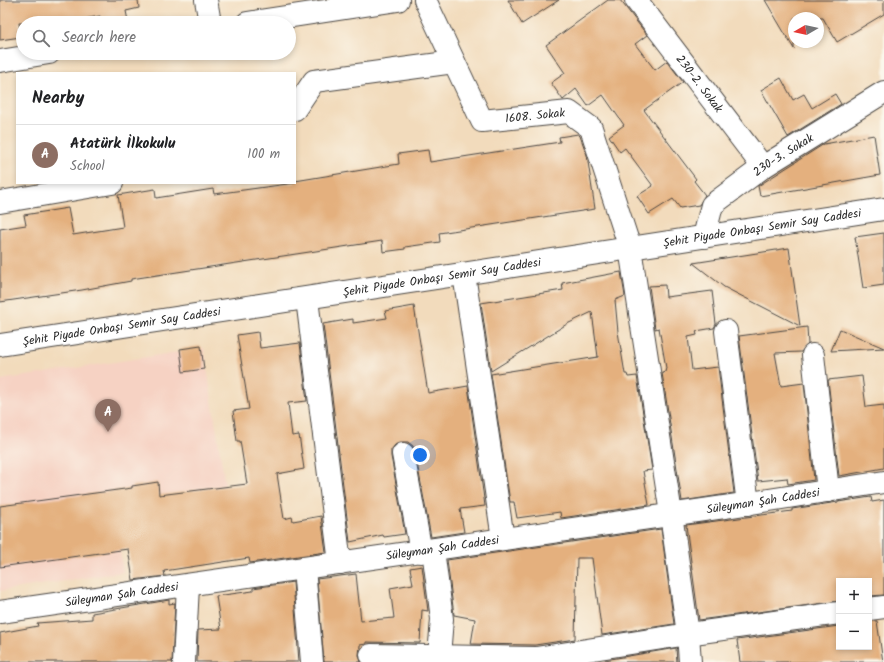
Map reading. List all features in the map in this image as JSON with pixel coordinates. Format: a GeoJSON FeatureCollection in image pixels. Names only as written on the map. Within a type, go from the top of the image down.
{"type":"FeatureCollection","features":[{"type":"Feature","properties":{"kind":"street"},"geometry":{"type":"LineString","coordinates":[[206,0],[209,16]]}},
{"type":"Feature","properties":{"kind":"street"},"geometry":{"type":"LineString","coordinates":[[293,16],[398,0]]}},
{"type":"Feature","properties":{"kind":"street","name":"1608. Sokak"},"geometry":{"type":"LineString","coordinates":[[425,0],[482,122],[569,112],[591,128],[630,248]]}},
{"type":"Feature","properties":{"kind":"street","name":"230-2. Sokak"},"geometry":{"type":"LineString","coordinates":[[636,0],[764,167]]}},
{"type":"Feature","properties":{"kind":"street"},"geometry":{"type":"LineString","coordinates":[[0,60],[16,58]]}},
{"type":"Feature","properties":{"kind":"street"},"geometry":{"type":"LineString","coordinates":[[296,108],[314,81],[454,62]]}},
{"type":"Feature","properties":{"kind":"street","name":"230-3. Sokak"},"geometry":{"type":"LineString","coordinates":[[704,237],[712,206],[764,167],[884,92]]}},
{"type":"Feature","properties":{"kind":"street"},"geometry":{"type":"LineString","coordinates":[[0,202],[106,184]]}},
{"type":"Feature","properties":{"kind":"street","name":"Şehit Piyade Onbaşı Semir Say Caddesi"},"geometry":{"type":"LineString","coordinates":[[0,345],[307,299],[884,209]]}},
{"type":"Feature","properties":{"kind":"street"},"geometry":{"type":"LineString","coordinates":[[630,248],[671,514],[688,634],[690,662]]}},
{"type":"Feature","properties":{"kind":"street"},"geometry":{"type":"LineString","coordinates":[[464,274],[503,539]]}},
{"type":"Feature","properties":{"kind":"street"},"geometry":{"type":"LineString","coordinates":[[307,299],[340,563]]}},
{"type":"Feature","properties":{"kind":"street"},"geometry":{"type":"LineString","coordinates":[[726,332],[748,504]]}},
{"type":"Feature","properties":{"kind":"street"},"geometry":{"type":"LineString","coordinates":[[813,355],[828,491]]}},
{"type":"Feature","properties":{"kind":"street"},"geometry":{"type":"LineString","coordinates":[[403,454],[442,619],[439,656]]}},
{"type":"Feature","properties":{"kind":"street","name":"Süleyman Şah Caddesi"},"geometry":{"type":"LineString","coordinates":[[0,612],[748,504],[884,482]]}},
{"type":"Feature","properties":{"kind":"street"},"geometry":{"type":"LineString","coordinates":[[304,568],[312,662]]}},
{"type":"Feature","properties":{"kind":"street"},"geometry":{"type":"LineString","coordinates":[[184,662],[188,586]]}},
{"type":"Feature","properties":{"kind":"street"},"geometry":{"type":"LineString","coordinates":[[872,609],[884,607]]}},
{"type":"Feature","properties":{"kind":"street"},"geometry":{"type":"LineString","coordinates":[[371,655],[536,658],[688,634],[836,613]]}},
{"type":"Feature","properties":{"kind":"shaded area"},"geometry":{"type":"Polygon","coordinates":[[[204,348],[225,485],[113,502],[123,572],[0,591],[0,380],[204,348]]]}},
{"type":"Feature","properties":{"kind":"building"},"geometry":{"type":"Polygon","coordinates":[[[0,0],[138,0],[139,8],[126,11],[127,16],[16,16],[16,38],[0,40],[0,0]]]}},
{"type":"Feature","properties":{"kind":"building"},"geometry":{"type":"Polygon","coordinates":[[[508,0],[559,0],[522,24],[508,0]]]}},
{"type":"Feature","properties":{"kind":"building"},"geometry":{"type":"Polygon","coordinates":[[[608,0],[620,0],[647,35],[635,44],[655,70],[667,61],[683,82],[644,110],[696,179],[694,181],[705,195],[699,205],[680,208],[673,199],[649,214],[637,196],[653,186],[625,148],[620,152],[609,136],[624,125],[603,95],[588,106],[576,89],[563,100],[551,83],[565,73],[546,45],[608,0]]]}},
{"type":"Feature","properties":{"kind":"building"},"geometry":{"type":"Polygon","coordinates":[[[765,0],[884,0],[884,14],[837,42],[824,20],[824,12],[788,12],[788,39],[765,0]]]}},
{"type":"Feature","properties":{"kind":"building"},"geometry":{"type":"Polygon","coordinates":[[[781,78],[793,100],[804,94],[812,108],[835,94],[841,104],[788,137],[761,90],[781,78]]]}},
{"type":"Feature","properties":{"kind":"building"},"geometry":{"type":"Polygon","coordinates":[[[578,134],[580,136],[587,155],[595,209],[439,233],[440,242],[405,247],[405,249],[383,252],[382,241],[131,279],[131,281],[82,290],[0,302],[0,229],[26,225],[24,215],[68,208],[73,235],[123,227],[118,195],[155,189],[156,198],[213,189],[214,194],[296,184],[296,181],[399,164],[398,154],[428,150],[430,162],[560,142],[559,137],[578,134]]]}},
{"type":"Feature","properties":{"kind":"building"},"geometry":{"type":"Polygon","coordinates":[[[874,135],[880,175],[760,196],[758,186],[824,144],[874,135]]]}},
{"type":"Feature","properties":{"kind":"building"},"geometry":{"type":"Polygon","coordinates":[[[884,233],[884,285],[863,288],[855,237],[884,233]]]}},
{"type":"Feature","properties":{"kind":"building"},"geometry":{"type":"Polygon","coordinates":[[[789,248],[800,326],[724,287],[693,263],[789,248]]]}},
{"type":"Feature","properties":{"kind":"building"},"geometry":{"type":"Polygon","coordinates":[[[621,272],[625,296],[615,300],[618,332],[625,374],[627,374],[628,377],[637,376],[652,470],[643,471],[649,505],[561,518],[560,512],[517,518],[514,502],[510,502],[491,374],[598,357],[592,312],[567,324],[491,371],[481,303],[563,290],[562,283],[621,272]]]}},
{"type":"Feature","properties":{"kind":"building"},"geometry":{"type":"Polygon","coordinates":[[[665,285],[666,297],[712,291],[716,324],[714,328],[696,331],[697,335],[688,337],[692,370],[718,367],[734,493],[682,501],[662,373],[665,372],[666,368],[659,328],[655,329],[649,286],[665,285]]]}},
{"type":"Feature","properties":{"kind":"building"},"geometry":{"type":"Polygon","coordinates":[[[414,306],[428,393],[468,386],[485,506],[460,509],[464,532],[431,537],[415,452],[413,446],[408,442],[400,442],[391,450],[391,456],[405,534],[384,537],[383,535],[350,542],[323,324],[353,319],[353,323],[387,318],[385,311],[414,306]]]}},
{"type":"Feature","properties":{"kind":"building"},"geometry":{"type":"Polygon","coordinates":[[[807,327],[808,344],[801,352],[775,353],[781,386],[804,383],[814,480],[788,484],[787,478],[758,481],[739,336],[807,327]]]}},
{"type":"Feature","properties":{"kind":"building"},"geometry":{"type":"Polygon","coordinates":[[[840,329],[884,348],[831,351],[840,329]]]}},
{"type":"Feature","properties":{"kind":"building"},"geometry":{"type":"Polygon","coordinates":[[[258,332],[260,348],[300,343],[307,401],[288,403],[292,436],[299,435],[304,469],[277,474],[284,519],[292,517],[293,521],[321,516],[326,552],[250,563],[249,558],[164,571],[165,576],[133,580],[128,549],[0,567],[0,506],[132,488],[132,486],[158,482],[159,495],[247,484],[240,441],[237,441],[233,411],[249,409],[237,335],[258,332]]]}},
{"type":"Feature","properties":{"kind":"building"},"geometry":{"type":"Polygon","coordinates":[[[201,346],[204,369],[183,372],[180,349],[201,346]]]}},
{"type":"Feature","properties":{"kind":"building"},"geometry":{"type":"Polygon","coordinates":[[[862,376],[866,407],[884,405],[884,468],[839,476],[828,380],[862,376]]]}},
{"type":"Feature","properties":{"kind":"building"},"geometry":{"type":"Polygon","coordinates":[[[871,497],[872,502],[884,500],[884,595],[872,596],[872,578],[836,578],[836,601],[699,620],[686,525],[792,511],[792,509],[871,497]]]}},
{"type":"Feature","properties":{"kind":"building"},"geometry":{"type":"Polygon","coordinates":[[[661,529],[674,624],[602,635],[592,558],[577,558],[575,639],[535,645],[471,644],[475,619],[454,615],[447,560],[661,529]]]}},
{"type":"Feature","properties":{"kind":"building"},"geometry":{"type":"Polygon","coordinates":[[[422,566],[428,611],[422,610],[420,643],[366,642],[366,644],[360,645],[359,655],[361,662],[324,662],[317,579],[356,574],[361,621],[394,618],[390,588],[413,584],[410,568],[422,566]]]}},
{"type":"Feature","properties":{"kind":"building"},"geometry":{"type":"Polygon","coordinates":[[[293,582],[299,662],[197,662],[198,630],[221,629],[216,596],[253,591],[253,588],[293,582]]]}},
{"type":"Feature","properties":{"kind":"building"},"geometry":{"type":"Polygon","coordinates":[[[169,600],[169,604],[175,603],[172,662],[0,662],[0,633],[38,626],[37,623],[92,619],[92,613],[169,600]]]}},
{"type":"Feature","properties":{"kind":"building"},"geometry":{"type":"Polygon","coordinates":[[[872,621],[877,621],[883,662],[740,662],[737,640],[836,626],[836,650],[872,650],[872,621]]]}},
{"type":"Feature","properties":{"kind":"building"},"geometry":{"type":"Polygon","coordinates":[[[676,648],[677,662],[605,662],[605,660],[676,648]]]}},
{"type":"Feature","properties":{"kind":"place","name":"Atatürk İlkokulu"},"geometry":{"type":"Point","coordinates":[108,432]}}]}
